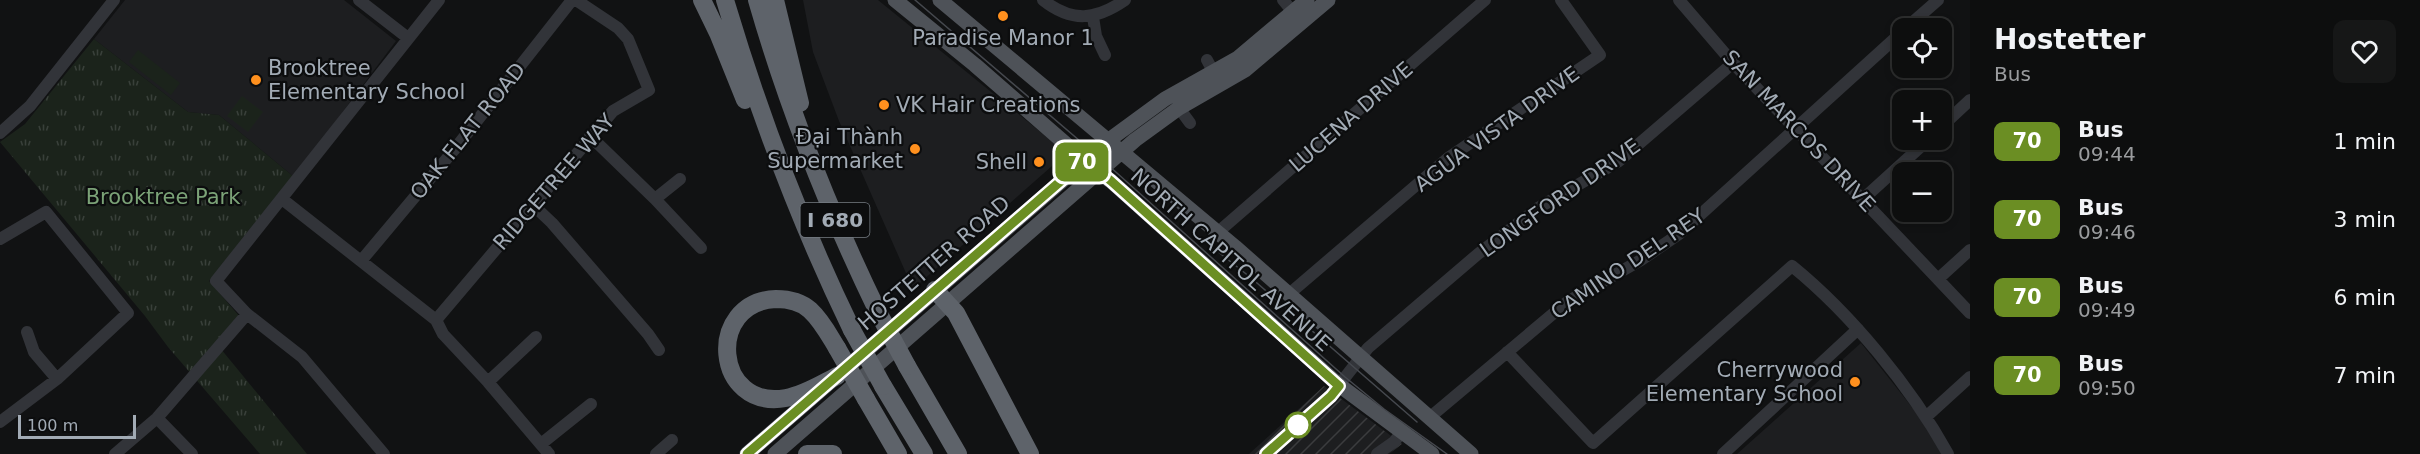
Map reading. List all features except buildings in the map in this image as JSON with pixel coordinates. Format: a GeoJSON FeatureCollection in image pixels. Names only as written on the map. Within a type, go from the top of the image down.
{"type":"FeatureCollection","features":[{"type":"Feature","properties":{"kind":"highway"},"geometry":{"type":"LineString","coordinates":[[702,0],[718,33],[750,114],[790,193]]}},
{"type":"Feature","properties":{"kind":"highway","name":"I 680"},"geometry":{"type":"LineString","coordinates":[[725,0],[763,120],[790,193],[820,263],[852,330],[924,454]]}},
{"type":"Feature","properties":{"kind":"highway","name":"I 680"},"geometry":{"type":"LineString","coordinates":[[757,0],[797,126],[846,246],[907,366],[958,454]]}},
{"type":"Feature","properties":{"kind":"highway"},"geometry":{"type":"LineString","coordinates":[[775,0],[800,101],[797,126]]}},
{"type":"Feature","properties":{"kind":"highway"},"geometry":{"type":"LineString","coordinates":[[941,297],[956,313],[1030,454]]}},
{"type":"Feature","properties":{"kind":"highway"},"geometry":{"type":"LineString","coordinates":[[837,376],[784,399],[762,396],[746,389],[734,377],[726,354],[729,334],[741,315],[758,303],[779,299],[790,300],[809,309],[837,348],[898,454]]}},
{"type":"Feature","properties":{"kind":"highway"},"geometry":{"type":"LineString","coordinates":[[807,454],[833,454]]}},
{"type":"Feature","properties":{"kind":"main road","name":"NORTH CAPITOL AVENUE"},"geometry":{"type":"LineString","coordinates":[[895,0],[1111,181],[1339,386],[1432,454]]}},
{"type":"Feature","properties":{"kind":"main road","name":"NORTH CAPITOL AVENUE"},"geometry":{"type":"LineString","coordinates":[[940,0],[1109,140],[1471,454]]}},
{"type":"Feature","properties":{"kind":"main road","name":"HOSTETTER ROAD"},"geometry":{"type":"LineString","coordinates":[[775,454],[1085,160],[1210,67],[1238,58],[1307,0]]}},
{"type":"Feature","properties":{"kind":"main road","name":"HOSTETTER ROAD"},"geometry":{"type":"LineString","coordinates":[[747,454],[837,376],[941,297],[1135,140],[1179,108],[1245,70],[1293,12],[1328,0]]}},
{"type":"Feature","properties":{"kind":"street"},"geometry":{"type":"LineString","coordinates":[[0,133],[30,106],[114,0]]}},
{"type":"Feature","properties":{"kind":"street"},"geometry":{"type":"LineString","coordinates":[[359,0],[408,38]]}},
{"type":"Feature","properties":{"kind":"street"},"geometry":{"type":"LineString","coordinates":[[384,454],[302,357],[247,314],[216,281],[439,0]]}},
{"type":"Feature","properties":{"kind":"street","name":"RIDGETREE WAY"},"geometry":{"type":"LineString","coordinates":[[436,320],[613,111],[649,90],[628,39],[618,28],[574,0]]}},
{"type":"Feature","properties":{"kind":"street","name":"OAK FLAT ROAD"},"geometry":{"type":"LineString","coordinates":[[362,261],[448,158],[574,0]]}},
{"type":"Feature","properties":{"kind":"street"},"geometry":{"type":"LineString","coordinates":[[1043,0],[1050,6],[1073,16],[1093,17],[1107,12],[1125,0]]}},
{"type":"Feature","properties":{"kind":"street","name":"LUCENA DRIVE"},"geometry":{"type":"LineString","coordinates":[[1217,233],[1485,0]]}},
{"type":"Feature","properties":{"kind":"street","name":"AGUA VISTA DRIVE"},"geometry":{"type":"LineString","coordinates":[[1289,294],[1448,158],[1600,55],[1561,0]]}},
{"type":"Feature","properties":{"kind":"street","name":"SAN MARCOS DRIVE"},"geometry":{"type":"LineString","coordinates":[[1679,0],[1732,63],[1970,313]]}},
{"type":"Feature","properties":{"kind":"street"},"geometry":{"type":"LineString","coordinates":[[1917,18],[1938,0]]}},
{"type":"Feature","properties":{"kind":"street"},"geometry":{"type":"LineString","coordinates":[[1093,17],[1096,36],[1105,55]]}},
{"type":"Feature","properties":{"kind":"street","name":"CAMINO DEL REY"},"geometry":{"type":"LineString","coordinates":[[1429,418],[1567,302],[1641,260],[1679,234],[1892,41]]}},
{"type":"Feature","properties":{"kind":"street","name":"LONGFORD DRIVE"},"geometry":{"type":"LineString","coordinates":[[1339,386],[1368,348],[1478,254],[1538,208],[1619,161],[1732,63]]}},
{"type":"Feature","properties":{"kind":"street"},"geometry":{"type":"LineString","coordinates":[[1952,117],[1970,100]]}},
{"type":"Feature","properties":{"kind":"street"},"geometry":{"type":"LineString","coordinates":[[1179,108],[1190,123]]}},
{"type":"Feature","properties":{"kind":"street"},"geometry":{"type":"LineString","coordinates":[[590,136],[655,199],[701,248]]}},
{"type":"Feature","properties":{"kind":"street"},"geometry":{"type":"LineString","coordinates":[[1863,199],[1917,150]]}},
{"type":"Feature","properties":{"kind":"street"},"geometry":{"type":"LineString","coordinates":[[655,199],[680,179]]}},
{"type":"Feature","properties":{"kind":"street"},"geometry":{"type":"LineString","coordinates":[[282,199],[436,320],[443,334],[488,382],[545,449],[591,404]]}},
{"type":"Feature","properties":{"kind":"street"},"geometry":{"type":"LineString","coordinates":[[533,205],[552,222],[648,334],[659,350]]}},
{"type":"Feature","properties":{"kind":"street"},"geometry":{"type":"LineString","coordinates":[[0,239],[46,212],[128,314],[57,379],[0,422]]}},
{"type":"Feature","properties":{"kind":"street"},"geometry":{"type":"LineString","coordinates":[[1938,279],[1970,250]]}},
{"type":"Feature","properties":{"kind":"street"},"geometry":{"type":"LineString","coordinates":[[1507,352],[1593,442],[1792,266],[1824,292],[1858,329],[1927,416],[1948,454]]}},
{"type":"Feature","properties":{"kind":"street"},"geometry":{"type":"LineString","coordinates":[[115,454],[157,418],[247,314]]}},
{"type":"Feature","properties":{"kind":"street"},"geometry":{"type":"LineString","coordinates":[[1723,454],[1858,329]]}},
{"type":"Feature","properties":{"kind":"street"},"geometry":{"type":"LineString","coordinates":[[27,332],[34,352],[57,379]]}},
{"type":"Feature","properties":{"kind":"street"},"geometry":{"type":"LineString","coordinates":[[488,382],[536,337]]}},
{"type":"Feature","properties":{"kind":"street"},"geometry":{"type":"LineString","coordinates":[[1927,416],[1970,377]]}},
{"type":"Feature","properties":{"kind":"street"},"geometry":{"type":"LineString","coordinates":[[157,418],[192,454]]}},
{"type":"Feature","properties":{"kind":"street"},"geometry":{"type":"LineString","coordinates":[[1377,454],[1394,442],[1401,433]]}},
{"type":"Feature","properties":{"kind":"street"},"geometry":{"type":"LineString","coordinates":[[656,454],[672,441]]}},
{"type":"Feature","properties":{"kind":"shaded area","name":"Brooktree Elementary School"},"geometry":{"type":"Polygon","coordinates":[[[125,0],[344,0],[396,41],[294,177],[219,115],[188,112],[94,39],[125,0]]]}},
{"type":"Feature","properties":{"kind":"shaded area"},"geometry":{"type":"Polygon","coordinates":[[[803,0],[878,0],[1059,147],[1052,166],[913,289],[839,121],[813,52],[803,0]]]}},
{"type":"Feature","properties":{"kind":"shaded area","name":"Cherrywood Elementary School"},"geometry":{"type":"Polygon","coordinates":[[[1861,343],[1923,421],[1942,454],[1737,454],[1861,343]]]}},
{"type":"Feature","properties":{"kind":"shaded area"},"geometry":{"type":"Polygon","coordinates":[[[1324,386],[1402,444],[1389,454],[1249,454],[1324,386]]]}},
{"type":"Feature","properties":{"kind":"green space","name":"Brooktree Park"},"geometry":{"type":"Polygon","coordinates":[[[94,39],[188,112],[219,115],[294,177],[209,281],[240,317],[216,343],[307,454],[260,454],[168,347],[145,316],[0,142],[25,124],[94,39]]]}},
{"type":"Feature","properties":{"kind":"green space"},"geometry":{"type":"Polygon","coordinates":[[[138,50],[180,83],[171,95],[129,62],[138,50]]]}},
{"type":"Feature","properties":{"kind":"green space"},"geometry":{"type":"Polygon","coordinates":[[[242,96],[263,112],[248,132],[227,116],[242,96]]]}},
{"type":"Feature","properties":{"kind":"tram line"},"geometry":{"type":"LineString","coordinates":[[915,0],[1108,165],[1345,377],[1384,409],[1447,454]]}},
{"type":"Feature","properties":{"kind":"tram line"},"geometry":{"type":"LineString","coordinates":[[1207,243],[1250,277],[1417,422]]}},
{"type":"Feature","properties":{"kind":"bus line","name":"70"},"geometry":{"type":"LineString","coordinates":[[747,454],[1085,160],[1339,386],[1331,396],[1266,454]]}},
{"type":"Feature","properties":{"kind":"place","name":"Paradise Manor 1"},"geometry":{"type":"Point","coordinates":[1003,16]}},
{"type":"Feature","properties":{"kind":"place","name":"Brooktree Elementary School"},"geometry":{"type":"Point","coordinates":[256,80]}},
{"type":"Feature","properties":{"kind":"place","name":"VK Hair Creations"},"geometry":{"type":"Point","coordinates":[884,105]}},
{"type":"Feature","properties":{"kind":"place","name":"Đại Thành Supermarket"},"geometry":{"type":"Point","coordinates":[915,149]}},
{"type":"Feature","properties":{"kind":"place","name":"Shell"},"geometry":{"type":"Point","coordinates":[1039,162]}},
{"type":"Feature","properties":{"kind":"place","name":"Cherrywood Elementary School"},"geometry":{"type":"Point","coordinates":[1855,382]}}]}
